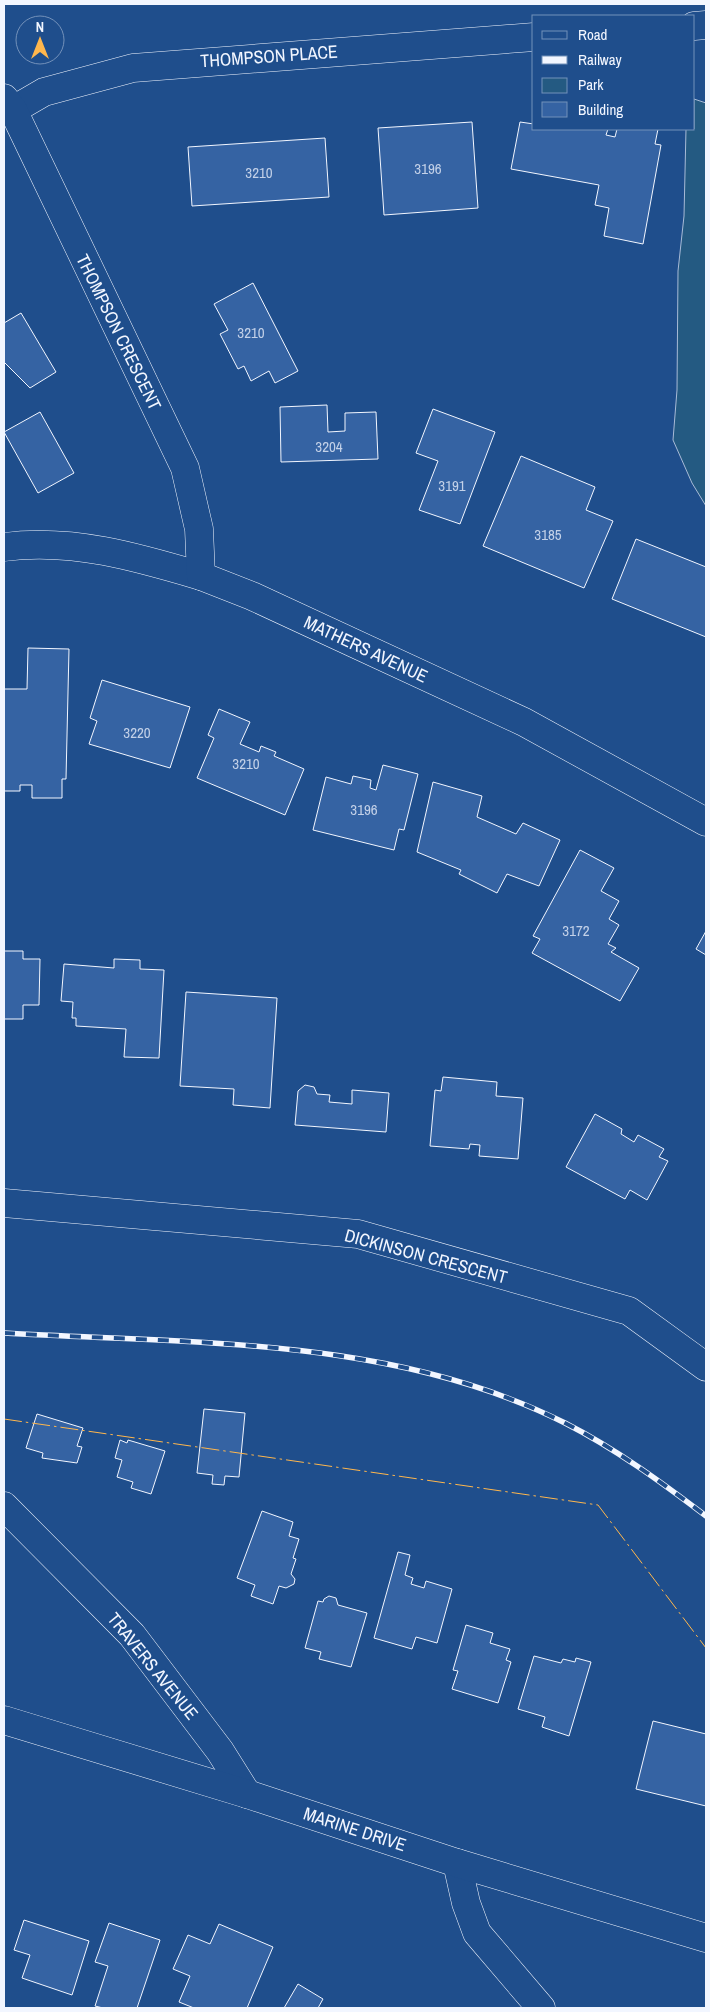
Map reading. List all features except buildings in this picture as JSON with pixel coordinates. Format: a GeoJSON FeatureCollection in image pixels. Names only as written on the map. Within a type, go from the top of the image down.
{"type":"FeatureCollection","features":[{"type":"Feature","properties":{"kind":"street","name":"THOMPSON PLACE"},"geometry":{"type":"LineString","coordinates":[[8,104],[90,78],[133,68],[532,36]]}},
{"type":"Feature","properties":{"kind":"street","name":"THOMPSON CRESCENT"},"geometry":{"type":"LineString","coordinates":[[8,104],[185,468],[199,529],[201,576]]}},
{"type":"Feature","properties":{"kind":"street","name":"MATHERS AVENUE"},"geometry":{"type":"LineString","coordinates":[[4,547],[56,545],[105,550],[201,576],[252,596],[524,722],[706,822]]}},
{"type":"Feature","properties":{"kind":"street","name":"DICKINSON CRESCENT"},"geometry":{"type":"LineString","coordinates":[[4,1202],[358,1234],[629,1311],[706,1367]]}},
{"type":"Feature","properties":{"kind":"street","name":"TRAVERS AVENUE"},"geometry":{"type":"LineString","coordinates":[[4,1506],[132,1635],[220,1750],[247,1794]]}},
{"type":"Feature","properties":{"kind":"street","name":"MARINE DRIVE"},"geometry":{"type":"LineString","coordinates":[[4,1720],[247,1794],[457,1863],[706,1938]]}},
{"type":"Feature","properties":{"kind":"street"},"geometry":{"type":"LineString","coordinates":[[457,1863],[477,1933],[541,2008]]}},
{"type":"Feature","properties":{"kind":"green space"},"geometry":{"type":"Polygon","coordinates":[[[695,99],[706,103],[706,506],[692,483],[673,440],[677,390],[678,271],[684,216],[686,130],[695,130],[695,99]]]}},
{"type":"Feature","properties":{"kind":"railway"},"geometry":{"type":"LineString","coordinates":[[4,1333],[219,1343],[361,1359],[431,1374],[499,1395],[565,1423],[655,1478],[706,1516]]}},
{"type":"Feature","properties":{"kind":"power"},"geometry":{"type":"LineString","coordinates":[[4,1419],[598,1505],[706,1648]]}}]}
